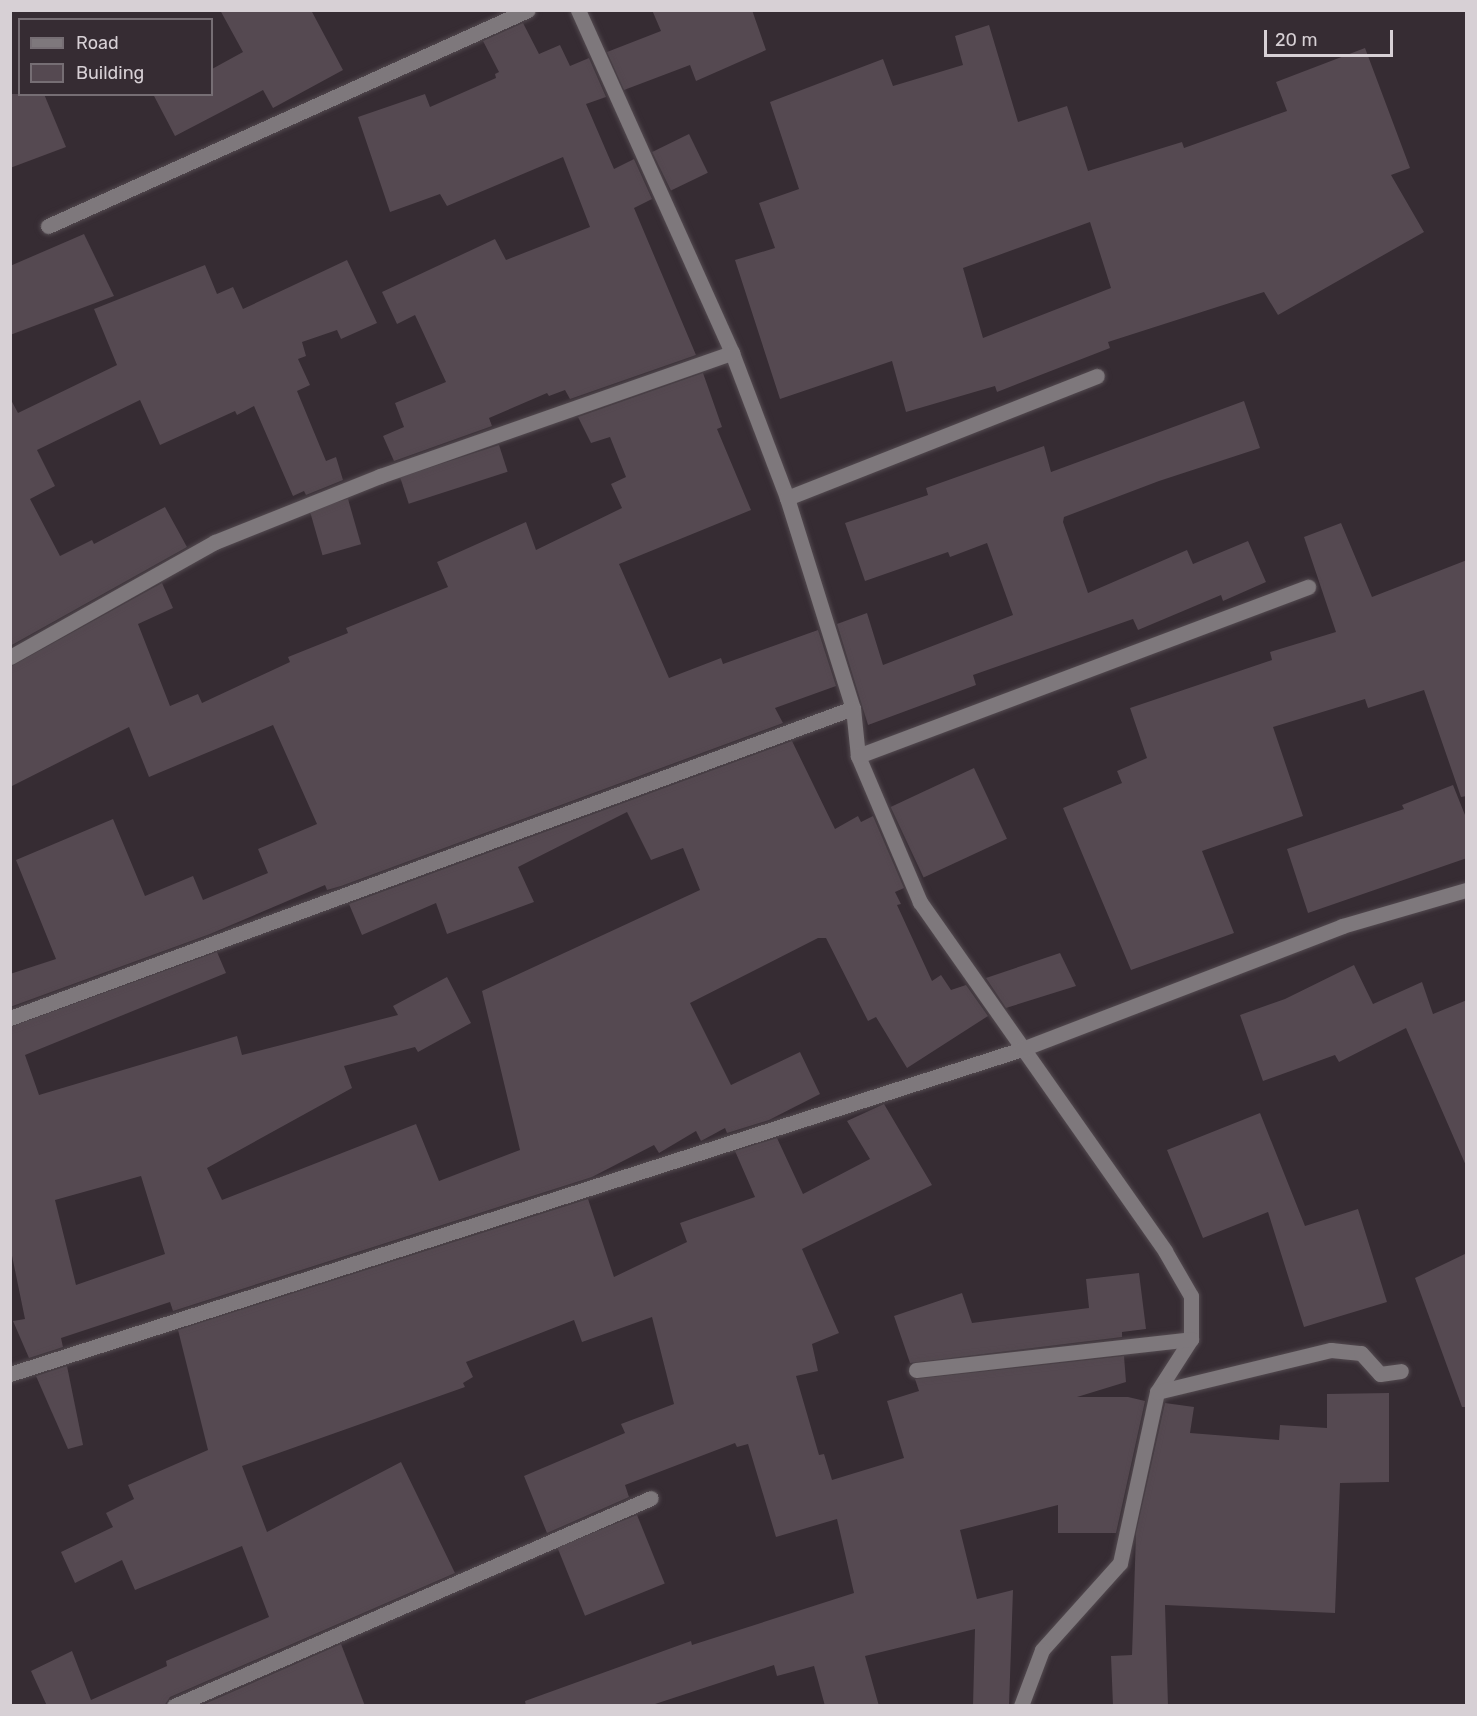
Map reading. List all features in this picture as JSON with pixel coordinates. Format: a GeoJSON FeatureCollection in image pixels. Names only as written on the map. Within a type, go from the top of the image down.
{"type":"FeatureCollection","features":[{"type":"Feature","properties":{"kind":"street"},"geometry":{"type":"LineString","coordinates":[[48,226],[528,10]]}},
{"type":"Feature","properties":{"kind":"street"},"geometry":{"type":"LineString","coordinates":[[578,10],[732,353],[787,498],[853,708],[858,756],[920,902],[1165,1251],[1191,1296],[1191,1339],[1157,1392],[1120,1563],[1042,1650],[1021,1706]]}},
{"type":"Feature","properties":{"kind":"street"},"geometry":{"type":"LineString","coordinates":[[10,657],[215,542],[380,476],[732,353]]}},
{"type":"Feature","properties":{"kind":"street"},"geometry":{"type":"LineString","coordinates":[[787,498],[1097,376]]}},
{"type":"Feature","properties":{"kind":"street"},"geometry":{"type":"LineString","coordinates":[[858,756],[1308,587]]}},
{"type":"Feature","properties":{"kind":"street"},"geometry":{"type":"LineString","coordinates":[[10,1018],[853,708]]}},
{"type":"Feature","properties":{"kind":"street"},"geometry":{"type":"LineString","coordinates":[[10,1374],[1022,1049],[1342,926],[1467,890]]}},
{"type":"Feature","properties":{"kind":"street"},"geometry":{"type":"LineString","coordinates":[[916,1370],[1191,1339]]}},
{"type":"Feature","properties":{"kind":"street"},"geometry":{"type":"LineString","coordinates":[[1157,1392],[1331,1350],[1361,1353],[1380,1374],[1401,1371]]}},
{"type":"Feature","properties":{"kind":"street"},"geometry":{"type":"LineString","coordinates":[[174,1706],[651,1498]]}},
{"type":"Feature","properties":{"kind":"building"},"geometry":{"type":"Polygon","coordinates":[[[220,10],[311,10],[343,70],[273,108],[263,90],[175,136],[154,96],[213,96],[213,68],[243,52],[220,10]]]}},
{"type":"Feature","properties":{"kind":"building"},"geometry":{"type":"Polygon","coordinates":[[[652,10],[752,10],[766,50],[696,81],[690,65],[624,90],[607,52],[661,31],[652,10]]]}},
{"type":"Feature","properties":{"kind":"building"},"geometry":{"type":"Polygon","coordinates":[[[523,23],[539,54],[560,45],[570,66],[589,58],[606,97],[586,104],[614,169],[634,159],[652,199],[634,208],[696,355],[570,399],[565,390],[549,396],[547,393],[489,418],[492,426],[394,461],[383,436],[404,427],[395,403],[446,382],[415,315],[397,324],[382,292],[495,239],[506,260],[590,227],[563,157],[447,206],[440,194],[390,212],[358,117],[425,94],[430,107],[496,78],[495,74],[499,72],[483,41],[523,23]]]}},
{"type":"Feature","properties":{"kind":"building"},"geometry":{"type":"Polygon","coordinates":[[[989,25],[1018,122],[1067,106],[1088,171],[1182,142],[1184,148],[1287,111],[1276,82],[1365,48],[1410,168],[1391,175],[1424,232],[1278,315],[1264,292],[1108,342],[1110,348],[997,392],[995,386],[906,412],[892,361],[780,399],[735,260],[775,248],[759,203],[799,189],[770,102],[883,59],[893,86],[963,65],[955,36],[989,25]],[[1090,222],[963,268],[983,338],[1111,288],[1090,222]]]}},
{"type":"Feature","properties":{"kind":"building"},"geometry":{"type":"Polygon","coordinates":[[[10,94],[45,96],[66,147],[10,168],[10,94]]]}},
{"type":"Feature","properties":{"kind":"building"},"geometry":{"type":"Polygon","coordinates":[[[689,134],[708,173],[671,191],[652,152],[689,134]]]}},
{"type":"Feature","properties":{"kind":"building"},"geometry":{"type":"Polygon","coordinates":[[[84,234],[114,296],[10,335],[10,266],[84,234]]]}},
{"type":"Feature","properties":{"kind":"building"},"geometry":{"type":"Polygon","coordinates":[[[347,260],[377,323],[341,339],[337,330],[302,342],[306,356],[298,359],[310,385],[297,391],[326,461],[336,457],[343,480],[306,495],[304,491],[293,496],[254,406],[237,415],[235,411],[160,445],[140,400],[37,450],[55,486],[30,499],[60,556],[92,540],[94,544],[165,507],[187,547],[10,646],[10,398],[18,413],[117,365],[94,309],[205,265],[217,294],[233,287],[243,309],[347,260]]]}},
{"type":"Feature","properties":{"kind":"building"},"geometry":{"type":"Polygon","coordinates":[[[703,373],[722,427],[717,429],[751,510],[619,564],[669,678],[721,658],[723,664],[818,630],[836,686],[775,708],[783,723],[341,886],[327,890],[325,885],[210,934],[10,1007],[10,974],[56,959],[16,860],[113,819],[145,896],[193,876],[203,900],[268,873],[258,849],[317,824],[273,725],[149,777],[129,727],[10,787],[10,667],[162,583],[173,608],[138,624],[170,706],[198,694],[202,703],[290,662],[288,657],[348,633],[346,628],[448,587],[437,562],[526,522],[536,550],[622,508],[611,484],[626,477],[610,437],[591,443],[578,417],[703,373]]]}},
{"type":"Feature","properties":{"kind":"building"},"geometry":{"type":"Polygon","coordinates":[[[1244,401],[1260,448],[1159,481],[1064,517],[1063,522],[1088,593],[1187,550],[1193,564],[1248,541],[1266,582],[1223,601],[1221,595],[1138,630],[1133,619],[973,675],[976,685],[868,725],[837,624],[867,613],[883,665],[1013,615],[987,543],[950,557],[948,552],[865,581],[845,523],[928,495],[926,488],[1044,446],[1051,472],[1244,401]]]}},
{"type":"Feature","properties":{"kind":"building"},"geometry":{"type":"Polygon","coordinates":[[[499,445],[508,472],[409,504],[400,477],[499,445]]]}},
{"type":"Feature","properties":{"kind":"building"},"geometry":{"type":"Polygon","coordinates":[[[348,499],[361,544],[323,555],[310,510],[348,499]]]}},
{"type":"Feature","properties":{"kind":"building"},"geometry":{"type":"Polygon","coordinates":[[[1341,523],[1372,597],[1467,560],[1467,796],[1461,797],[1424,690],[1368,708],[1365,699],[1273,727],[1303,816],[1202,851],[1234,933],[1131,970],[1063,808],[1122,783],[1117,771],[1147,758],[1130,708],[1272,660],[1270,652],[1336,632],[1304,537],[1341,523]]]}},
{"type":"Feature","properties":{"kind":"building"},"geometry":{"type":"Polygon","coordinates":[[[792,741],[835,829],[858,816],[861,822],[873,816],[904,888],[895,892],[901,904],[897,905],[932,981],[941,975],[951,990],[966,985],[988,1016],[907,1068],[876,1017],[868,1021],[826,938],[818,938],[690,1003],[731,1085],[800,1052],[820,1094],[769,1120],[727,1133],[725,1128],[701,1141],[696,1131],[659,1153],[654,1145],[592,1177],[173,1311],[170,1302],[61,1338],[63,1347],[29,1358],[13,1321],[25,1319],[10,1246],[10,1027],[217,952],[226,973],[25,1055],[39,1095],[237,1036],[242,1055],[398,1015],[393,1006],[447,977],[471,1023],[418,1052],[415,1047],[344,1066],[352,1088],[207,1168],[222,1200],[416,1124],[439,1181],[520,1150],[482,991],[700,890],[683,848],[651,860],[627,812],[518,867],[534,902],[447,934],[436,903],[362,935],[349,904],[792,741]],[[141,1176],[55,1200],[76,1285],[165,1254],[141,1176]]]}},
{"type":"Feature","properties":{"kind":"building"},"geometry":{"type":"Polygon","coordinates":[[[974,768],[1007,839],[924,878],[891,807],[974,768]]]}},
{"type":"Feature","properties":{"kind":"building"},"geometry":{"type":"Polygon","coordinates":[[[1453,785],[1467,820],[1467,858],[1308,913],[1287,849],[1404,809],[1402,805],[1453,785]]]}},
{"type":"Feature","properties":{"kind":"building"},"geometry":{"type":"Polygon","coordinates":[[[1060,953],[1076,986],[1006,1008],[986,978],[1060,953]]]}},
{"type":"Feature","properties":{"kind":"building"},"geometry":{"type":"Polygon","coordinates":[[[1354,965],[1373,1004],[1422,982],[1433,1014],[1467,1000],[1467,1168],[1406,1028],[1339,1062],[1335,1055],[1263,1081],[1240,1015],[1285,999],[1354,965]]]}},
{"type":"Feature","properties":{"kind":"building"},"geometry":{"type":"Polygon","coordinates":[[[884,1104],[932,1185],[802,1249],[839,1333],[812,1344],[818,1371],[796,1376],[819,1455],[824,1454],[832,1480],[904,1458],[887,1401],[919,1391],[915,1379],[1124,1356],[1126,1382],[1077,1397],[1128,1397],[1145,1401],[1116,1533],[1058,1533],[1058,1505],[960,1530],[977,1599],[1013,1590],[1009,1706],[973,1706],[975,1629],[865,1656],[879,1706],[825,1706],[814,1666],[777,1676],[774,1665],[649,1706],[526,1706],[525,1701],[691,1641],[692,1645],[854,1593],[837,1519],[776,1537],[748,1444],[737,1447],[735,1443],[625,1485],[629,1497],[547,1533],[524,1476],[625,1433],[621,1424],[674,1404],[652,1317],[582,1342],[574,1320],[466,1362],[473,1377],[463,1383],[465,1387],[242,1466],[267,1532],[401,1462],[455,1573],[170,1697],[164,1706],[47,1706],[31,1671],[72,1651],[91,1700],[167,1666],[166,1661],[269,1617],[242,1546],[135,1590],[122,1560],[75,1583],[61,1552],[113,1527],[106,1513],[134,1499],[128,1485],[208,1450],[178,1330],[588,1199],[614,1277],[687,1242],[680,1223],[755,1197],[735,1151],[777,1138],[803,1194],[870,1159],[847,1121],[884,1104]]]}},
{"type":"Feature","properties":{"kind":"building"},"geometry":{"type":"Polygon","coordinates":[[[1260,1113],[1305,1226],[1358,1209],[1387,1302],[1304,1327],[1268,1212],[1203,1238],[1167,1150],[1260,1113]]]}},
{"type":"Feature","properties":{"kind":"building"},"geometry":{"type":"Polygon","coordinates":[[[1467,1253],[1467,1407],[1462,1407],[1415,1278],[1467,1253]]]}},
{"type":"Feature","properties":{"kind":"building"},"geometry":{"type":"Polygon","coordinates":[[[1139,1273],[1146,1329],[1122,1332],[1122,1337],[910,1363],[894,1316],[962,1293],[972,1323],[1089,1308],[1086,1279],[1139,1273]]]}},
{"type":"Feature","properties":{"kind":"building"},"geometry":{"type":"Polygon","coordinates":[[[67,1366],[83,1445],[68,1449],[36,1376],[67,1366]]]}},
{"type":"Feature","properties":{"kind":"building"},"geometry":{"type":"Polygon","coordinates":[[[1389,1393],[1389,1482],[1340,1483],[1335,1613],[1165,1605],[1168,1706],[1113,1706],[1111,1656],[1132,1655],[1136,1533],[1165,1403],[1194,1407],[1190,1433],[1279,1440],[1280,1425],[1327,1428],[1327,1394],[1389,1393]]]}},
{"type":"Feature","properties":{"kind":"building"},"geometry":{"type":"Polygon","coordinates":[[[637,1515],[665,1584],[585,1616],[557,1547],[637,1515]]]}},
{"type":"Feature","properties":{"kind":"building"},"geometry":{"type":"Polygon","coordinates":[[[341,1644],[365,1706],[200,1706],[341,1644]]]}}]}
